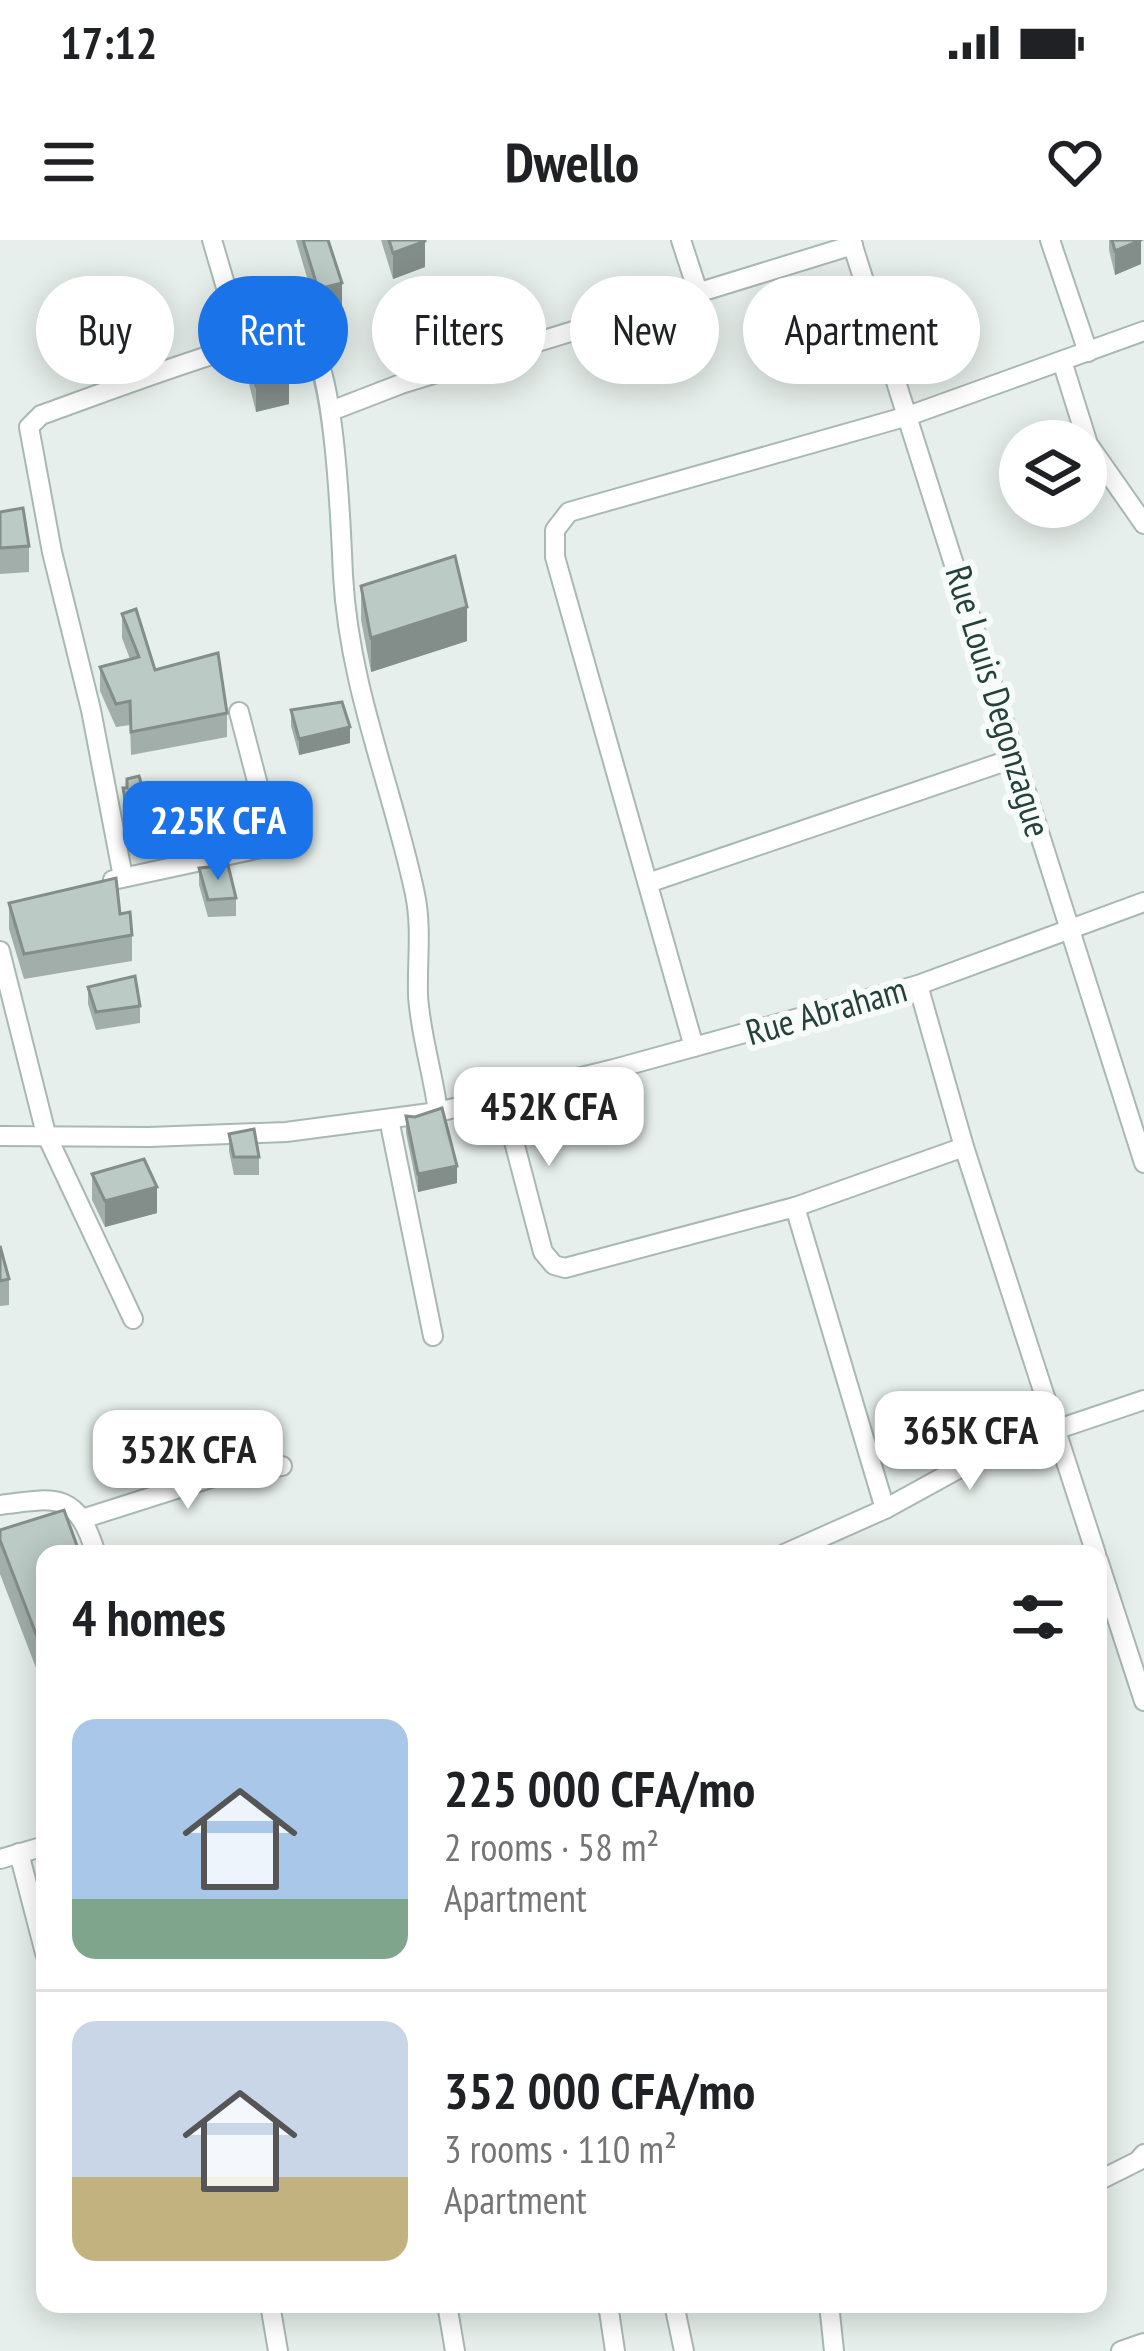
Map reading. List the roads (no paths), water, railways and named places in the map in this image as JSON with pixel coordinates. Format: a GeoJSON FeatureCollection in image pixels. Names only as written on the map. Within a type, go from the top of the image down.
{"type":"FeatureCollection","features":[{"type":"Feature","properties":{"kind":"street"},"geometry":{"type":"LineString","coordinates":[[212,240],[223,276]]}},
{"type":"Feature","properties":{"kind":"street"},"geometry":{"type":"LineString","coordinates":[[681,240],[693,276]]}},
{"type":"Feature","properties":{"kind":"street"},"geometry":{"type":"LineString","coordinates":[[1050,240],[1088,352]]}},
{"type":"Feature","properties":{"kind":"street"},"geometry":{"type":"LineString","coordinates":[[719,285],[852,243]]}},
{"type":"Feature","properties":{"kind":"street","name":"Rue Louis Degonzague"},"geometry":{"type":"LineString","coordinates":[[852,243],[991,668],[1015,758],[1144,1163]]}},
{"type":"Feature","properties":{"kind":"street"},"geometry":{"type":"LineString","coordinates":[[331,411],[401,383],[570,331]]}},
{"type":"Feature","properties":{"kind":"street"},"geometry":{"type":"LineString","coordinates":[[694,1046],[555,557],[555,530],[569,512],[908,416],[1144,331]]}},
{"type":"Feature","properties":{"kind":"street"},"geometry":{"type":"LineString","coordinates":[[123,877],[29,427],[41,415],[198,361]]}},
{"type":"Feature","properties":{"kind":"street"},"geometry":{"type":"LineString","coordinates":[[1062,361],[1088,444],[1144,524]]}},
{"type":"Feature","properties":{"kind":"street"},"geometry":{"type":"LineString","coordinates":[[324,384],[331,411],[346,629],[378,767],[416,897],[418,997],[438,1112]]}},
{"type":"Feature","properties":{"kind":"street"},"geometry":{"type":"LineString","coordinates":[[100,884],[266,847],[265,812],[239,712]]}},
{"type":"Feature","properties":{"kind":"street"},"geometry":{"type":"LineString","coordinates":[[648,883],[1015,758]]}},
{"type":"Feature","properties":{"kind":"street","name":"Rue Abraham"},"geometry":{"type":"LineString","coordinates":[[0,1136],[224,1135],[438,1112],[918,985],[1144,902]]}},
{"type":"Feature","properties":{"kind":"street"},"geometry":{"type":"LineString","coordinates":[[0,951],[46,1134],[134,1319]]}},
{"type":"Feature","properties":{"kind":"street"},"geometry":{"type":"LineString","coordinates":[[918,985],[964,1147],[1093,1545]]}},
{"type":"Feature","properties":{"kind":"street"},"geometry":{"type":"LineString","coordinates":[[502,1096],[543,1252],[554,1265],[565,1268],[796,1207],[964,1147]]}},
{"type":"Feature","properties":{"kind":"street"},"geometry":{"type":"LineString","coordinates":[[389,1119],[433,1336]]}},
{"type":"Feature","properties":{"kind":"street"},"geometry":{"type":"LineString","coordinates":[[796,1207],[885,1509]]}},
{"type":"Feature","properties":{"kind":"street"},"geometry":{"type":"LineString","coordinates":[[804,1545],[885,1509],[987,1453],[1144,1400]]}},
{"type":"Feature","properties":{"kind":"street"},"geometry":{"type":"LineString","coordinates":[[85,1519],[180,1486],[282,1466]]}},
{"type":"Feature","properties":{"kind":"street"},"geometry":{"type":"LineString","coordinates":[[0,1505],[52,1499],[85,1519],[93,1545]]}},
{"type":"Feature","properties":{"kind":"street"},"geometry":{"type":"LineString","coordinates":[[1107,1588],[1144,1701]]}},
{"type":"Feature","properties":{"kind":"street"},"geometry":{"type":"LineString","coordinates":[[9,1856],[36,1929]]}},
{"type":"Feature","properties":{"kind":"street"},"geometry":{"type":"LineString","coordinates":[[1107,2176],[1144,2154]]}},
{"type":"Feature","properties":{"kind":"street"},"geometry":{"type":"LineString","coordinates":[[272,2313],[278,2351]]}},
{"type":"Feature","properties":{"kind":"street"},"geometry":{"type":"LineString","coordinates":[[449,2313],[455,2351]]}},
{"type":"Feature","properties":{"kind":"street"},"geometry":{"type":"LineString","coordinates":[[609,2313],[615,2351]]}},
{"type":"Feature","properties":{"kind":"street"},"geometry":{"type":"LineString","coordinates":[[676,2313],[684,2351]]}},
{"type":"Feature","properties":{"kind":"street"},"geometry":{"type":"LineString","coordinates":[[830,2313],[834,2351]]}},
{"type":"Feature","properties":{"kind":"street"},"geometry":{"type":"LineString","coordinates":[[1121,2351],[1144,2343]]}}]}
